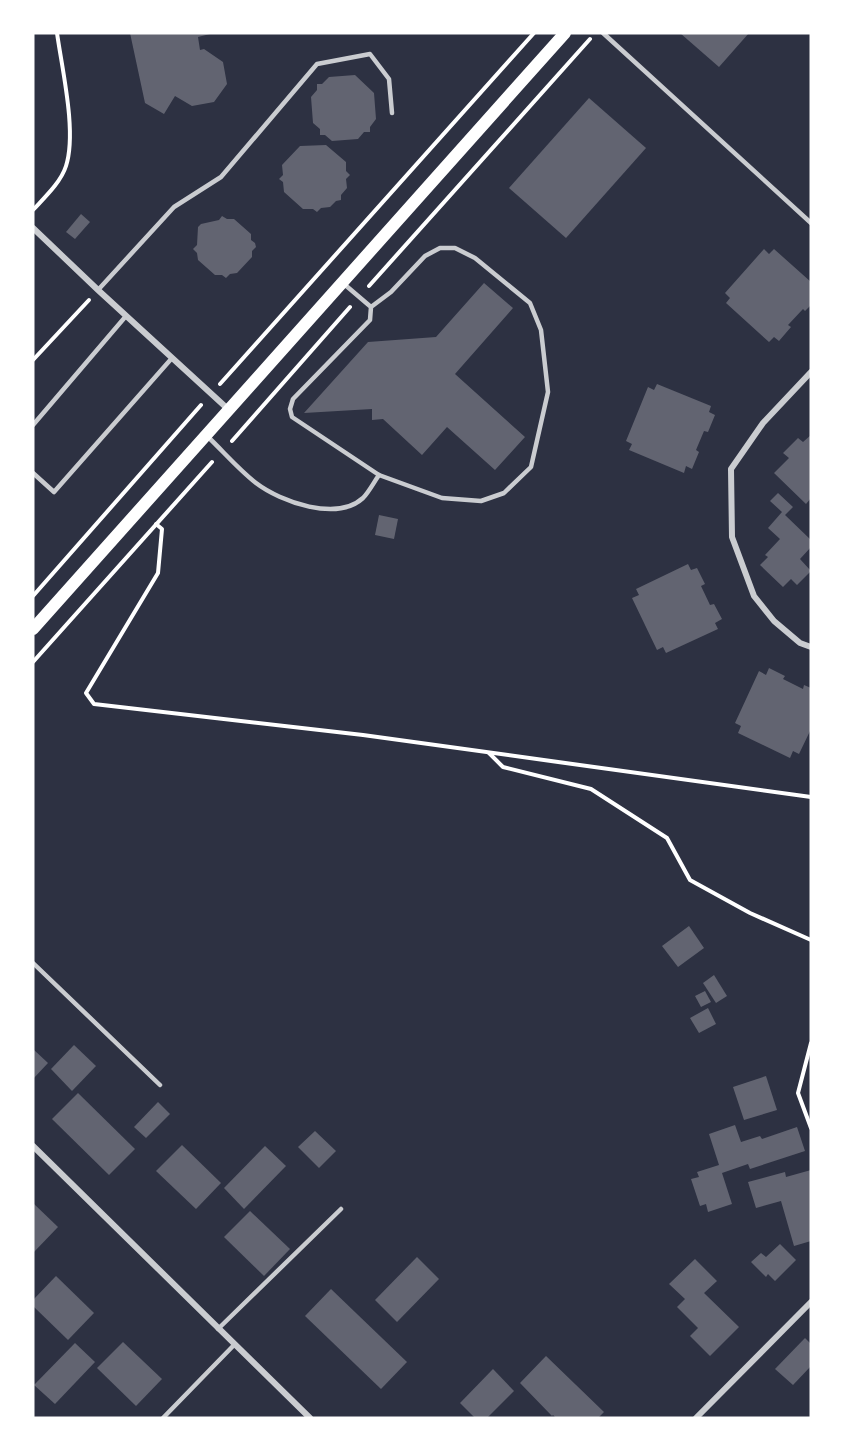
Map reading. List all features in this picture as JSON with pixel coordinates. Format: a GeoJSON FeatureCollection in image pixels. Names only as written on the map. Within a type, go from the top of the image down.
{"type":"FeatureCollection","features":[{"type":"Feature","properties":{"kind":"main road"},"geometry":{"type":"LineString","coordinates":[[33,629],[565,33]]}},
{"type":"Feature","properties":{"kind":"street"},"geometry":{"type":"LineString","coordinates":[[33,228],[229,410]]}},
{"type":"Feature","properties":{"kind":"street"},"geometry":{"type":"LineString","coordinates":[[811,372],[763,423],[730,468],[732,537],[754,596],[774,621],[800,643],[811,647]]}},
{"type":"Feature","properties":{"kind":"street"},"geometry":{"type":"LineString","coordinates":[[33,1146],[310,1418]]}},
{"type":"Feature","properties":{"kind":"street"},"geometry":{"type":"LineString","coordinates":[[696,1418],[811,1302]]}},
{"type":"Feature","properties":{"kind":"lane"},"geometry":{"type":"LineString","coordinates":[[603,33],[811,223]]}},
{"type":"Feature","properties":{"kind":"lane"},"geometry":{"type":"LineString","coordinates":[[98,290],[174,207],[221,177],[317,64],[370,54],[389,79],[392,113]]}},
{"type":"Feature","properties":{"kind":"lane"},"geometry":{"type":"LineString","coordinates":[[440,248],[455,248],[475,258],[530,303],[541,330],[548,392],[531,466],[504,493],[482,501],[442,498],[379,475],[292,417],[290,409],[293,399],[370,320],[371,307],[392,292],[425,256],[440,248]]}},
{"type":"Feature","properties":{"kind":"lane"},"geometry":{"type":"LineString","coordinates":[[342,282],[371,307]]}},
{"type":"Feature","properties":{"kind":"lane"},"geometry":{"type":"LineString","coordinates":[[33,424],[126,316]]}},
{"type":"Feature","properties":{"kind":"lane"},"geometry":{"type":"LineString","coordinates":[[33,473],[54,492],[172,358]]}},
{"type":"Feature","properties":{"kind":"lane"},"geometry":{"type":"LineString","coordinates":[[206,435],[257,483],[280,496],[314,509],[344,508],[363,498],[379,475]]}},
{"type":"Feature","properties":{"kind":"lane"},"geometry":{"type":"LineString","coordinates":[[33,963],[160,1085]]}},
{"type":"Feature","properties":{"kind":"lane"},"geometry":{"type":"LineString","coordinates":[[218,1329],[340,1209]]}},
{"type":"Feature","properties":{"kind":"lane"},"geometry":{"type":"LineString","coordinates":[[163,1418],[234,1345]]}},
{"type":"Feature","properties":{"kind":"path"},"geometry":{"type":"LineString","coordinates":[[33,210],[49,193],[66,168],[71,141],[57,33]]}},
{"type":"Feature","properties":{"kind":"path"},"geometry":{"type":"LineString","coordinates":[[33,596],[534,33]]}},
{"type":"Feature","properties":{"kind":"path"},"geometry":{"type":"LineString","coordinates":[[33,662],[595,33]]}},
{"type":"Feature","properties":{"kind":"path"},"geometry":{"type":"LineString","coordinates":[[33,360],[98,290]]}},
{"type":"Feature","properties":{"kind":"path"},"geometry":{"type":"LineString","coordinates":[[156,524],[162,530],[158,573],[86,693],[94,704],[363,735],[811,797]]}},
{"type":"Feature","properties":{"kind":"path"},"geometry":{"type":"LineString","coordinates":[[488,752],[503,767],[591,789],[667,838],[690,880],[750,913],[811,940]]}},
{"type":"Feature","properties":{"kind":"path"},"geometry":{"type":"LineString","coordinates":[[811,1043],[798,1093],[811,1128]]}},
{"type":"Feature","properties":{"kind":"building"},"geometry":{"type":"Polygon","coordinates":[[[130,33],[214,33],[198,37],[200,50],[204,49],[223,62],[227,84],[214,102],[192,106],[175,96],[164,114],[145,103],[130,33]]]}},
{"type":"Feature","properties":{"kind":"building"},"geometry":{"type":"Polygon","coordinates":[[[680,33],[749,33],[719,67],[680,33]]]}},
{"type":"Feature","properties":{"kind":"building"},"geometry":{"type":"Polygon","coordinates":[[[355,75],[374,93],[376,119],[370,127],[370,132],[364,132],[358,139],[332,141],[325,135],[320,135],[320,129],[313,123],[311,97],[317,90],[317,84],[322,84],[329,77],[355,75]]]}},
{"type":"Feature","properties":{"kind":"building"},"geometry":{"type":"Polygon","coordinates":[[[589,98],[646,148],[566,238],[509,188],[589,98]]]}},
{"type":"Feature","properties":{"kind":"building"},"geometry":{"type":"Polygon","coordinates":[[[326,145],[346,162],[346,171],[350,175],[346,179],[347,188],[341,195],[341,200],[336,201],[330,207],[321,208],[317,212],[313,209],[303,209],[284,192],[283,182],[279,179],[283,175],[282,165],[300,146],[326,145]]]}},
{"type":"Feature","properties":{"kind":"building"},"geometry":{"type":"Polygon","coordinates":[[[81,214],[90,222],[75,239],[66,232],[81,214]]]}},
{"type":"Feature","properties":{"kind":"building"},"geometry":{"type":"Polygon","coordinates":[[[222,216],[234,219],[251,234],[251,240],[256,247],[252,251],[252,257],[237,273],[230,274],[226,278],[222,275],[215,275],[198,260],[197,253],[193,249],[197,245],[198,227],[201,224],[219,220],[222,216]]]}},
{"type":"Feature","properties":{"kind":"building"},"geometry":{"type":"Polygon","coordinates":[[[764,249],[769,254],[774,249],[811,282],[811,305],[805,311],[803,309],[788,325],[791,327],[779,341],[774,337],[769,342],[726,303],[730,298],[725,293],[764,249]]]}},
{"type":"Feature","properties":{"kind":"building"},"geometry":{"type":"Polygon","coordinates":[[[484,283],[513,308],[455,374],[525,437],[495,470],[447,427],[422,455],[383,419],[372,420],[372,409],[304,413],[368,342],[436,337],[484,283]]]}},
{"type":"Feature","properties":{"kind":"building"},"geometry":{"type":"Polygon","coordinates":[[[657,384],[711,406],[709,412],[715,415],[708,432],[704,431],[696,450],[699,452],[692,469],[686,466],[684,473],[629,450],[632,444],[626,441],[648,387],[654,390],[657,384]]]}},
{"type":"Feature","properties":{"kind":"building"},"geometry":{"type":"Polygon","coordinates":[[[811,435],[811,498],[806,504],[774,473],[789,458],[783,453],[798,438],[803,442],[811,435]]]}},
{"type":"Feature","properties":{"kind":"building"},"geometry":{"type":"Polygon","coordinates":[[[778,493],[793,507],[785,515],[811,540],[811,547],[800,559],[811,571],[797,585],[791,579],[783,587],[760,565],[768,557],[765,555],[780,539],[768,528],[782,512],[770,501],[778,493]]]}},
{"type":"Feature","properties":{"kind":"building"},"geometry":{"type":"Polygon","coordinates":[[[379,515],[398,519],[394,539],[375,535],[379,515]]]}},
{"type":"Feature","properties":{"kind":"building"},"geometry":{"type":"Polygon","coordinates":[[[688,564],[691,570],[697,568],[705,584],[701,586],[710,605],[714,604],[722,619],[715,623],[718,629],[666,653],[663,647],[657,650],[632,598],[639,595],[636,589],[688,564]]]}},
{"type":"Feature","properties":{"kind":"building"},"geometry":{"type":"Polygon","coordinates":[[[769,668],[785,676],[783,679],[803,689],[804,685],[811,688],[811,729],[799,754],[793,751],[790,758],[738,733],[741,726],[735,723],[759,671],[766,675],[769,668]]]}},
{"type":"Feature","properties":{"kind":"building"},"geometry":{"type":"Polygon","coordinates":[[[689,926],[704,948],[678,967],[662,946],[689,926]]]}},
{"type":"Feature","properties":{"kind":"building"},"geometry":{"type":"Polygon","coordinates":[[[714,975],[727,996],[716,1003],[703,983],[714,975]]]}},
{"type":"Feature","properties":{"kind":"building"},"geometry":{"type":"Polygon","coordinates":[[[705,991],[711,1002],[701,1007],[695,996],[705,991]]]}},
{"type":"Feature","properties":{"kind":"building"},"geometry":{"type":"Polygon","coordinates":[[[708,1008],[716,1024],[699,1033],[690,1018],[708,1008]]]}},
{"type":"Feature","properties":{"kind":"building"},"geometry":{"type":"Polygon","coordinates":[[[74,1045],[96,1066],[72,1091],[51,1069],[74,1045]]]}},
{"type":"Feature","properties":{"kind":"building"},"geometry":{"type":"Polygon","coordinates":[[[33,1049],[48,1063],[33,1079],[33,1049]]]}},
{"type":"Feature","properties":{"kind":"building"},"geometry":{"type":"Polygon","coordinates":[[[766,1076],[777,1110],[744,1120],[733,1087],[766,1076]]]}},
{"type":"Feature","properties":{"kind":"building"},"geometry":{"type":"Polygon","coordinates":[[[78,1093],[135,1149],[109,1175],[52,1119],[78,1093]]]}},
{"type":"Feature","properties":{"kind":"building"},"geometry":{"type":"Polygon","coordinates":[[[158,1102],[170,1114],[146,1138],[134,1127],[158,1102]]]}},
{"type":"Feature","properties":{"kind":"building"},"geometry":{"type":"Polygon","coordinates":[[[735,1125],[741,1142],[760,1136],[762,1139],[797,1127],[805,1151],[750,1169],[748,1164],[722,1173],[732,1204],[708,1212],[706,1204],[700,1206],[691,1179],[699,1177],[697,1172],[719,1165],[709,1134],[735,1125]]]}},
{"type":"Feature","properties":{"kind":"building"},"geometry":{"type":"Polygon","coordinates":[[[315,1131],[336,1151],[319,1168],[298,1147],[315,1131]]]}},
{"type":"Feature","properties":{"kind":"building"},"geometry":{"type":"Polygon","coordinates":[[[182,1145],[221,1183],[196,1209],[156,1171],[182,1145]]]}},
{"type":"Feature","properties":{"kind":"building"},"geometry":{"type":"Polygon","coordinates":[[[265,1146],[286,1166],[244,1209],[224,1188],[265,1146]]]}},
{"type":"Feature","properties":{"kind":"building"},"geometry":{"type":"Polygon","coordinates":[[[811,1170],[811,1241],[794,1246],[781,1201],[756,1208],[748,1182],[785,1172],[786,1177],[811,1170]]]}},
{"type":"Feature","properties":{"kind":"building"},"geometry":{"type":"Polygon","coordinates":[[[33,1203],[58,1227],[33,1253],[33,1203]]]}},
{"type":"Feature","properties":{"kind":"building"},"geometry":{"type":"Polygon","coordinates":[[[250,1211],[290,1249],[264,1276],[224,1237],[250,1211]]]}},
{"type":"Feature","properties":{"kind":"building"},"geometry":{"type":"Polygon","coordinates":[[[780,1244],[796,1260],[775,1281],[768,1274],[766,1277],[751,1262],[761,1253],[766,1257],[780,1244]]]}},
{"type":"Feature","properties":{"kind":"building"},"geometry":{"type":"Polygon","coordinates":[[[417,1257],[439,1279],[397,1322],[375,1300],[417,1257]]]}},
{"type":"Feature","properties":{"kind":"building"},"geometry":{"type":"Polygon","coordinates":[[[695,1259],[717,1281],[704,1293],[739,1327],[710,1356],[690,1336],[698,1328],[677,1307],[685,1299],[669,1284],[695,1259]]]}},
{"type":"Feature","properties":{"kind":"building"},"geometry":{"type":"Polygon","coordinates":[[[56,1276],[94,1313],[68,1340],[33,1306],[33,1300],[56,1276]]]}},
{"type":"Feature","properties":{"kind":"building"},"geometry":{"type":"Polygon","coordinates":[[[331,1289],[407,1362],[381,1389],[305,1316],[331,1289]]]}},
{"type":"Feature","properties":{"kind":"building"},"geometry":{"type":"Polygon","coordinates":[[[805,1338],[811,1344],[811,1366],[793,1385],[775,1369],[805,1338]]]}},
{"type":"Feature","properties":{"kind":"building"},"geometry":{"type":"Polygon","coordinates":[[[123,1342],[162,1379],[136,1406],[97,1368],[123,1342]]]}},
{"type":"Feature","properties":{"kind":"building"},"geometry":{"type":"Polygon","coordinates":[[[75,1343],[95,1362],[55,1404],[34,1385],[75,1343]]]}},
{"type":"Feature","properties":{"kind":"building"},"geometry":{"type":"Polygon","coordinates":[[[546,1356],[604,1412],[598,1418],[556,1418],[520,1383],[546,1356]]]}},
{"type":"Feature","properties":{"kind":"building"},"geometry":{"type":"Polygon","coordinates":[[[493,1369],[514,1391],[487,1418],[475,1418],[460,1403],[493,1369]]]}}]}
